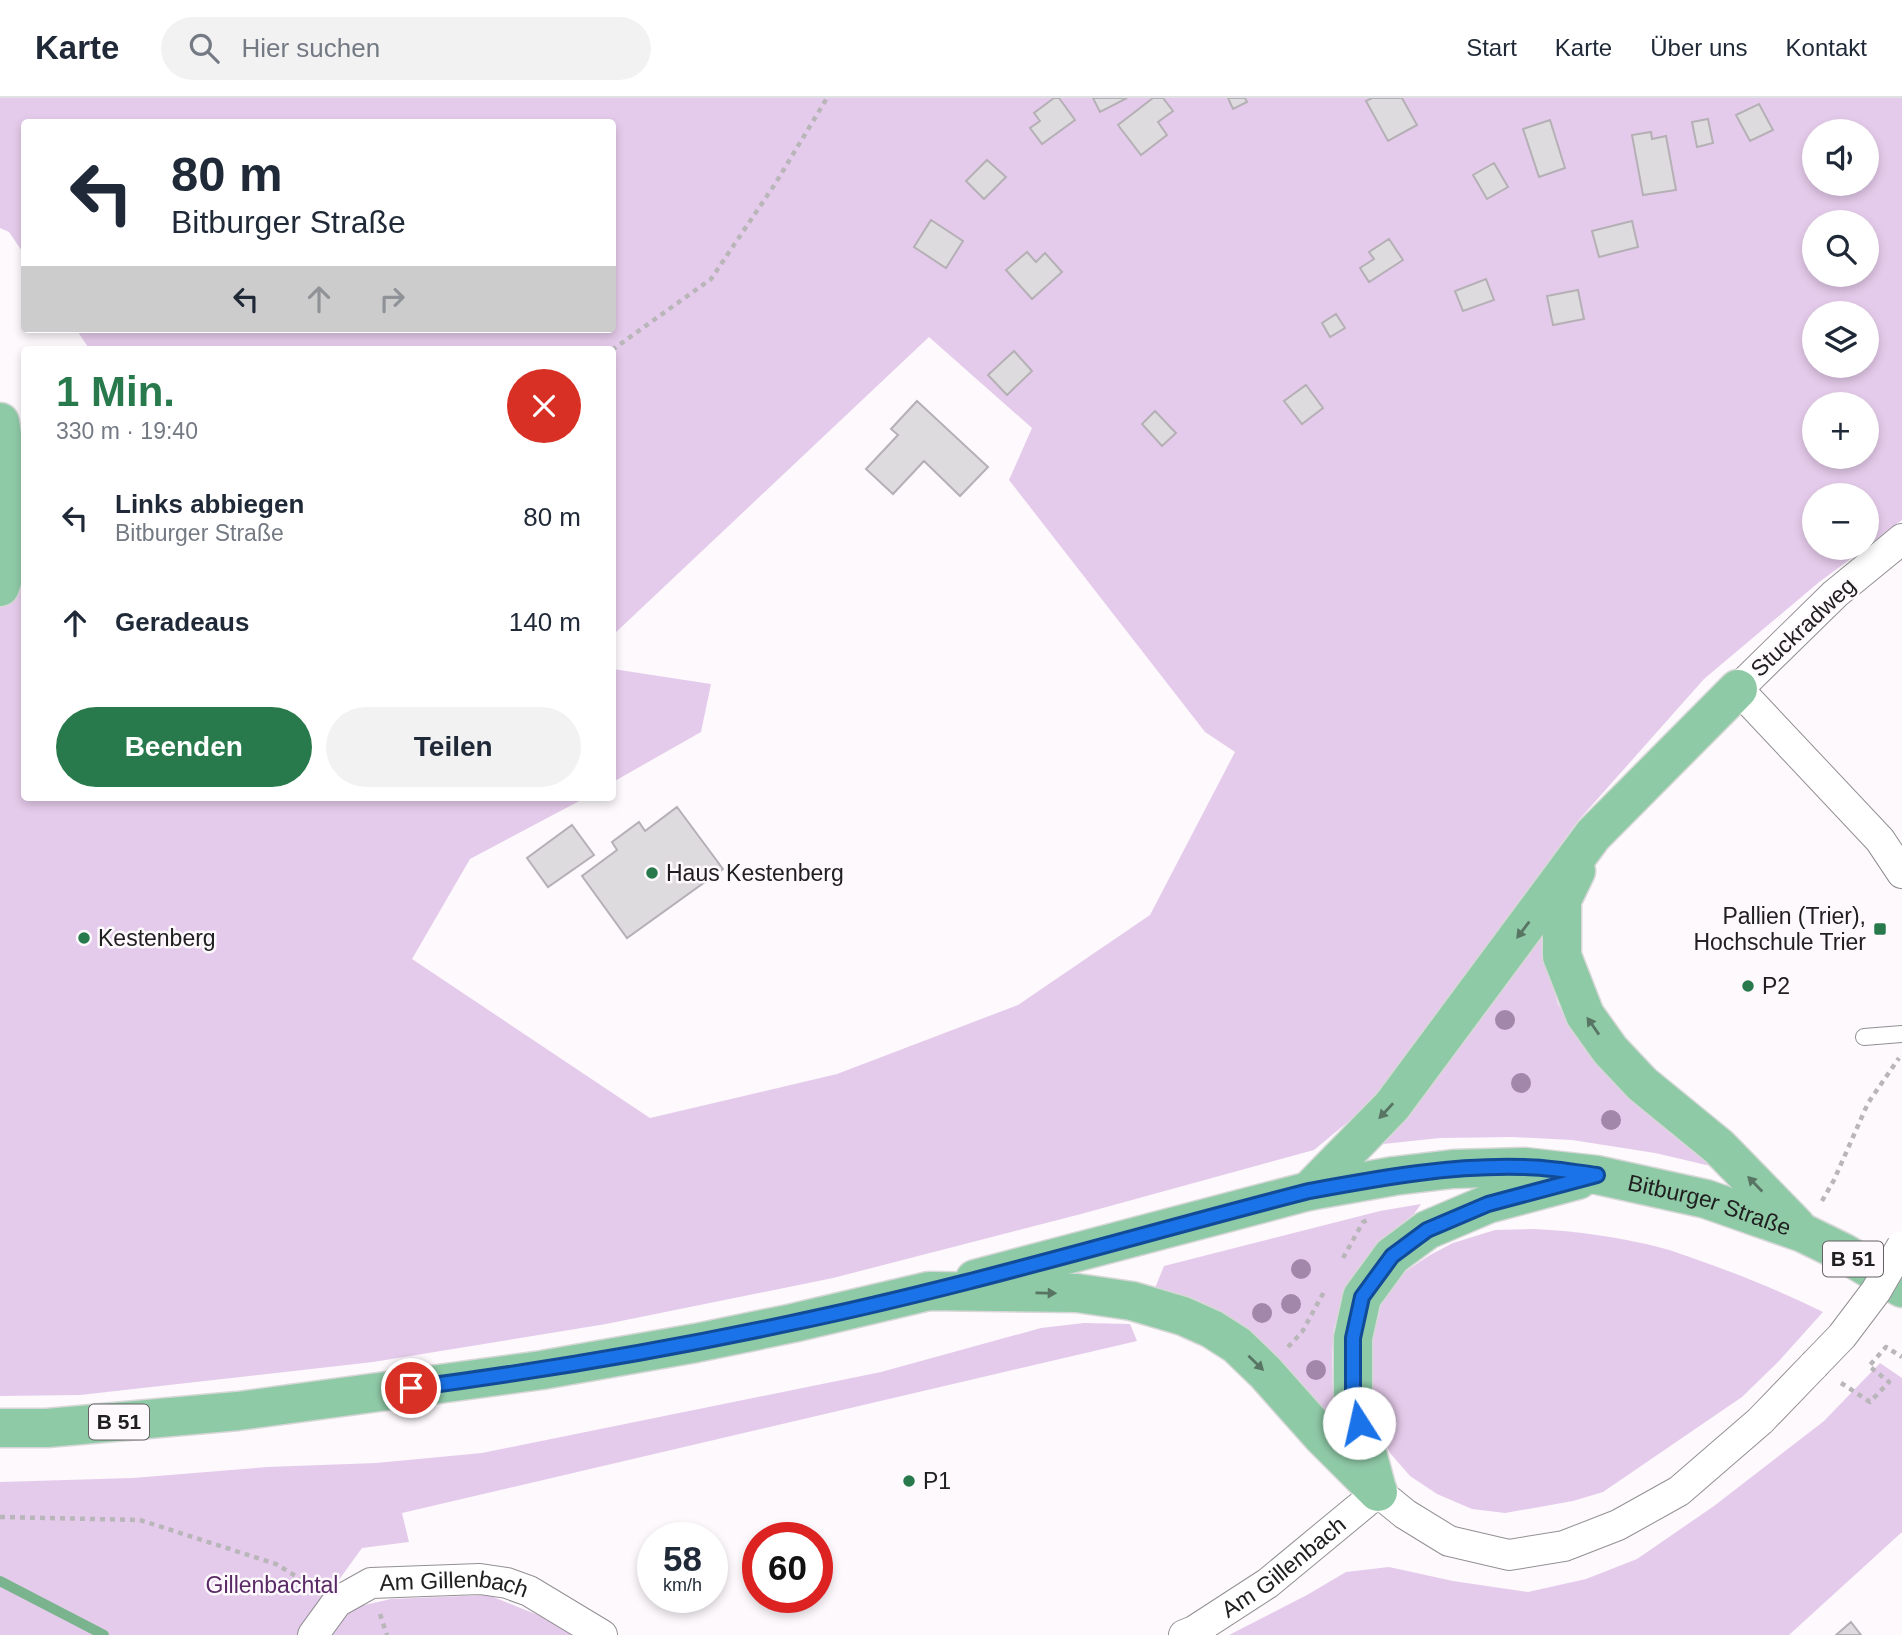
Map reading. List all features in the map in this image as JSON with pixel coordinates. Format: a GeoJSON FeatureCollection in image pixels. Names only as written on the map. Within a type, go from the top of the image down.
{"type":"FeatureCollection","features":[{"type":"Feature","properties":{"kind":"main road"},"geometry":{"type":"LineString","coordinates":[[0,422],[12,496],[12,524],[4,578],[0,587]]}},
{"type":"Feature","properties":{"kind":"main road"},"geometry":{"type":"LineString","coordinates":[[1309,1191],[1392,1106],[1592,835],[1738,689]]}},
{"type":"Feature","properties":{"kind":"main road"},"geometry":{"type":"LineString","coordinates":[[1592,835],[1562,900],[1562,956],[1585,1015],[1609,1050],[1642,1084],[1719,1147],[1803,1233]]}},
{"type":"Feature","properties":{"kind":"main road","name":"Bitburger Straße"},"geometry":{"type":"LineString","coordinates":[[929,1291],[1309,1191],[1453,1168],[1525,1167],[1597,1175],[1706,1199],[1803,1233],[1844,1253],[1902,1288]]}},
{"type":"Feature","properties":{"kind":"main road"},"geometry":{"type":"LineString","coordinates":[[1378,1492],[1353,1400],[1353,1338],[1362,1297],[1392,1256],[1427,1230],[1488,1204],[1597,1175]]}},
{"type":"Feature","properties":{"kind":"main road"},"geometry":{"type":"LineString","coordinates":[[929,1291],[1077,1293],[1132,1301],[1183,1316],[1212,1329],[1237,1345],[1378,1492]]}},
{"type":"Feature","properties":{"kind":"main road","name":"B 51"},"geometry":{"type":"LineString","coordinates":[[0,1428],[47,1428],[238,1411],[542,1370],[696,1343],[929,1291]]}},
{"type":"Feature","properties":{"kind":"street","name":"Stuckradweg"},"geometry":{"type":"LineString","coordinates":[[1738,689],[1835,594],[1902,539]]}},
{"type":"Feature","properties":{"kind":"street"},"geometry":{"type":"LineString","coordinates":[[1738,689],[1880,840],[1902,873]]}},
{"type":"Feature","properties":{"kind":"street"},"geometry":{"type":"LineString","coordinates":[[1378,1492],[1405,1514],[1449,1541],[1509,1555],[1564,1546],[1618,1525],[1679,1491],[1760,1421],[1842,1336],[1876,1291],[1902,1246]]}},
{"type":"Feature","properties":{"kind":"street","name":"Am Gillenbach"},"geometry":{"type":"LineString","coordinates":[[1184,1635],[1268,1583],[1378,1492]]}},
{"type":"Feature","properties":{"kind":"street","name":"Am Gillenbach"},"geometry":{"type":"LineString","coordinates":[[313,1635],[337,1602],[371,1583],[480,1579],[507,1583],[530,1591],[602,1635]]}},
{"type":"Feature","properties":{"kind":"lane"},"geometry":{"type":"LineString","coordinates":[[1864,1037],[1902,1034]]}},
{"type":"Feature","properties":{"kind":"path"},"geometry":{"type":"LineString","coordinates":[[616,347],[710,279],[775,184],[827,98]]}},
{"type":"Feature","properties":{"kind":"path"},"geometry":{"type":"LineString","coordinates":[[1803,1233],[1834,1180],[1868,1103],[1902,1055]]}},
{"type":"Feature","properties":{"kind":"path"},"geometry":{"type":"LineString","coordinates":[[1814,1365],[1870,1402],[1889,1382],[1869,1366],[1886,1347],[1902,1357]]}},
{"type":"Feature","properties":{"kind":"path"},"geometry":{"type":"LineString","coordinates":[[0,1517],[140,1520],[276,1564],[337,1602]]}},
{"type":"Feature","properties":{"kind":"green space"},"geometry":{"type":"Polygon","coordinates":[[[0,98],[1902,98],[1902,520],[1879,537],[1879,483],[1802,483],[1802,560],[1849,560],[1704,679],[1577,822],[1378,1097],[1314,1150],[833,1278],[606,1324],[373,1362],[80,1395],[0,1396],[0,533],[21,546],[21,801],[579,801],[470,859],[412,959],[650,1118],[837,1074],[1018,1005],[1150,915],[1235,752],[1205,732],[1009,480],[1032,428],[929,337],[616,632],[616,346],[87,346],[79,333],[616,333],[616,119],[21,119],[21,250],[9,232],[0,228],[0,98]]]}},
{"type":"Feature","properties":{"kind":"green space"},"geometry":{"type":"Polygon","coordinates":[[[616,669],[711,684],[701,732],[616,780],[616,669]]]}},
{"type":"Feature","properties":{"kind":"green space"},"geometry":{"type":"Polygon","coordinates":[[[1543,928],[1549,972],[1558,1004],[1579,1040],[1598,1061],[1715,1167],[1655,1153],[1572,1140],[1440,1138],[1383,1144],[1377,1140],[1543,928]]]}},
{"type":"Feature","properties":{"kind":"green space"},"geometry":{"type":"Polygon","coordinates":[[[1421,1204],[1414,1214],[1384,1238],[1347,1297],[1334,1327],[1333,1391],[1341,1426],[1334,1427],[1155,1288],[1164,1266],[1380,1211],[1421,1204]]]}},
{"type":"Feature","properties":{"kind":"green space"},"geometry":{"type":"Polygon","coordinates":[[[1534,1229],[1598,1235],[1666,1249],[1746,1278],[1823,1312],[1742,1397],[1603,1492],[1573,1501],[1505,1513],[1472,1509],[1437,1494],[1410,1476],[1390,1453],[1370,1408],[1367,1345],[1383,1301],[1406,1271],[1453,1243],[1495,1230],[1534,1229]]]}},
{"type":"Feature","properties":{"kind":"green space","name":"Gillenbachtal"},"geometry":{"type":"Polygon","coordinates":[[[1084,1323],[1130,1324],[1137,1341],[402,1513],[409,1542],[362,1548],[299,1635],[0,1635],[0,1482],[133,1478],[267,1467],[376,1463],[482,1453],[881,1372],[1041,1328],[1084,1323]]]}},
{"type":"Feature","properties":{"kind":"green space"},"geometry":{"type":"Polygon","coordinates":[[[1880,1363],[1902,1378],[1902,1532],[1789,1635],[1229,1635],[1346,1572],[1389,1567],[1453,1581],[1528,1592],[1586,1579],[1637,1559],[1714,1506],[1824,1421],[1880,1363]]]}},
{"type":"Feature","properties":{"kind":"green space"},"geometry":{"type":"Polygon","coordinates":[[[488,1595],[538,1615],[572,1635],[327,1635],[347,1609],[391,1599],[488,1595]]]}},
{"type":"Feature","properties":{"kind":"building"},"geometry":{"type":"Polygon","coordinates":[[[1054,98],[1059,98],[1075,120],[1042,144],[1030,128],[1040,121],[1034,113],[1054,98]]]}},
{"type":"Feature","properties":{"kind":"building"},"geometry":{"type":"Polygon","coordinates":[[[1093,98],[1127,98],[1100,112],[1093,98]]]}},
{"type":"Feature","properties":{"kind":"building"},"geometry":{"type":"Polygon","coordinates":[[[1153,98],[1163,98],[1173,111],[1158,122],[1167,135],[1141,155],[1118,125],[1153,98]]]}},
{"type":"Feature","properties":{"kind":"building"},"geometry":{"type":"Polygon","coordinates":[[[1228,98],[1245,98],[1247,102],[1233,109],[1228,98]]]}},
{"type":"Feature","properties":{"kind":"building"},"geometry":{"type":"Polygon","coordinates":[[[1372,98],[1402,98],[1417,125],[1388,141],[1366,101],[1372,98]]]}},
{"type":"Feature","properties":{"kind":"building"},"geometry":{"type":"Polygon","coordinates":[[[1759,104],[1773,130],[1750,141],[1736,115],[1759,104]]]}},
{"type":"Feature","properties":{"kind":"building"},"geometry":{"type":"Polygon","coordinates":[[[1708,119],[1713,143],[1697,147],[1692,122],[1708,119]]]}},
{"type":"Feature","properties":{"kind":"building"},"geometry":{"type":"Polygon","coordinates":[[[1550,120],[1565,168],[1539,177],[1523,129],[1550,120]]]}},
{"type":"Feature","properties":{"kind":"building"},"geometry":{"type":"Polygon","coordinates":[[[1651,132],[1652,139],[1666,136],[1676,190],[1643,195],[1632,135],[1651,132]]]}},
{"type":"Feature","properties":{"kind":"building"},"geometry":{"type":"Polygon","coordinates":[[[987,160],[1006,177],[984,199],[966,181],[987,160]]]}},
{"type":"Feature","properties":{"kind":"building"},"geometry":{"type":"Polygon","coordinates":[[[1494,163],[1508,187],[1487,199],[1473,175],[1494,163]]]}},
{"type":"Feature","properties":{"kind":"building"},"geometry":{"type":"Polygon","coordinates":[[[931,220],[963,241],[946,268],[914,247],[931,220]]]}},
{"type":"Feature","properties":{"kind":"building"},"geometry":{"type":"Polygon","coordinates":[[[1632,221],[1638,247],[1599,257],[1592,231],[1632,221]]]}},
{"type":"Feature","properties":{"kind":"building"},"geometry":{"type":"Polygon","coordinates":[[[1389,239],[1403,260],[1369,282],[1360,268],[1374,259],[1369,252],[1389,239]]]}},
{"type":"Feature","properties":{"kind":"building"},"geometry":{"type":"Polygon","coordinates":[[[1027,252],[1036,262],[1045,253],[1062,272],[1032,299],[1006,270],[1027,252]]]}},
{"type":"Feature","properties":{"kind":"building"},"geometry":{"type":"Polygon","coordinates":[[[1486,279],[1494,300],[1463,311],[1455,291],[1486,279]]]}},
{"type":"Feature","properties":{"kind":"building"},"geometry":{"type":"Polygon","coordinates":[[[1578,290],[1584,319],[1553,325],[1547,296],[1578,290]]]}},
{"type":"Feature","properties":{"kind":"building"},"geometry":{"type":"Polygon","coordinates":[[[1336,314],[1345,328],[1330,337],[1322,323],[1336,314]]]}},
{"type":"Feature","properties":{"kind":"building"},"geometry":{"type":"Polygon","coordinates":[[[1014,351],[1032,371],[1007,395],[988,375],[1014,351]]]}},
{"type":"Feature","properties":{"kind":"building"},"geometry":{"type":"Polygon","coordinates":[[[1306,385],[1323,408],[1302,424],[1284,401],[1306,385]]]}},
{"type":"Feature","properties":{"kind":"building"},"geometry":{"type":"Polygon","coordinates":[[[917,401],[988,467],[960,496],[924,461],[893,494],[866,469],[898,435],[891,429],[917,401]]]}},
{"type":"Feature","properties":{"kind":"building"},"geometry":{"type":"Polygon","coordinates":[[[1155,411],[1176,433],[1162,446],[1142,424],[1155,411]]]}},
{"type":"Feature","properties":{"kind":"building","name":"Haus Kestenberg"},"geometry":{"type":"Polygon","coordinates":[[[677,807],[723,869],[627,938],[582,876],[617,850],[612,842],[639,822],[645,831],[677,807]]]}},
{"type":"Feature","properties":{"kind":"building"},"geometry":{"type":"Polygon","coordinates":[[[572,825],[594,855],[548,887],[527,858],[572,825]]]}},
{"type":"Feature","properties":{"kind":"building"},"geometry":{"type":"Polygon","coordinates":[[[1851,1622],[1861,1635],[1836,1635],[1851,1622]]]}},
{"type":"Feature","properties":{"kind":"waterway"},"geometry":{"type":"LineString","coordinates":[[0,1581],[104,1635]]}},
{"type":"Feature","properties":{"kind":"place","name":"Haus Kestenberg"},"geometry":{"type":"Point","coordinates":[652,873]}},
{"type":"Feature","properties":{"kind":"place","name":"Pallien (Trier), Hochschule Trier"},"geometry":{"type":"Point","coordinates":[1880,929]}},
{"type":"Feature","properties":{"kind":"place","name":"Kestenberg"},"geometry":{"type":"Point","coordinates":[84,938]}},
{"type":"Feature","properties":{"kind":"place","name":"P2"},"geometry":{"type":"Point","coordinates":[1748,986]}},
{"type":"Feature","properties":{"kind":"place","name":"P1"},"geometry":{"type":"Point","coordinates":[909,1481]}},
{"type":"Feature","properties":{"kind":"route"},"geometry":{"type":"LineString","coordinates":[[411,1388],[542,1370],[793,1323],[929,1291],[1309,1191],[1453,1168],[1525,1167],[1597,1175],[1488,1204],[1427,1230],[1392,1256],[1362,1297],[1353,1338],[1353,1400],[1359,1423]]}}]}
